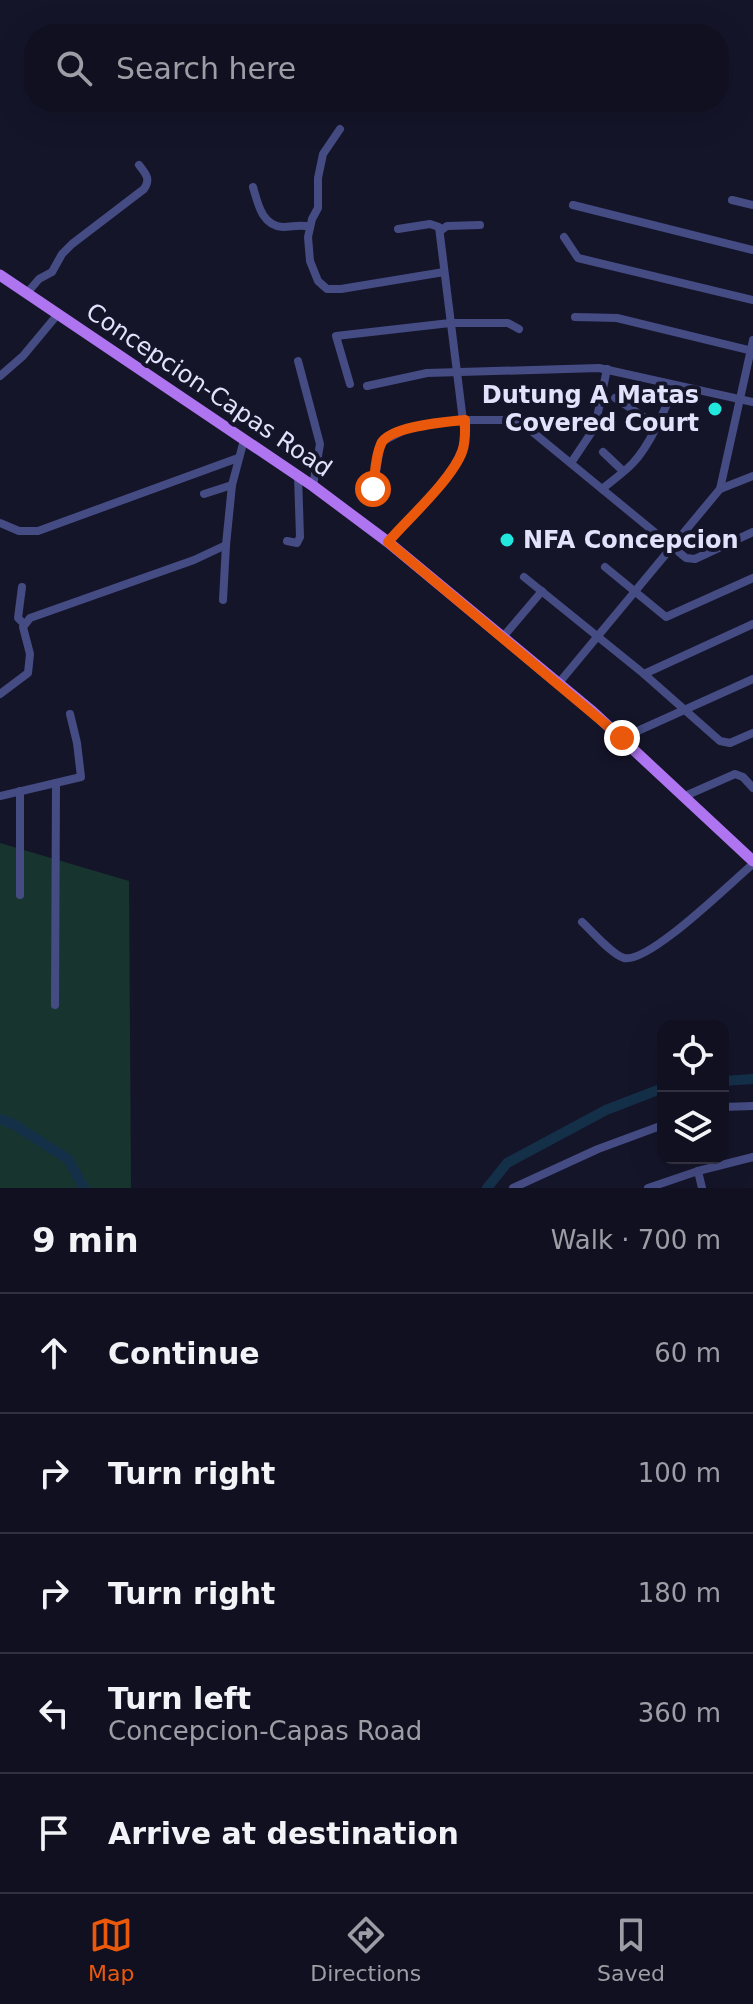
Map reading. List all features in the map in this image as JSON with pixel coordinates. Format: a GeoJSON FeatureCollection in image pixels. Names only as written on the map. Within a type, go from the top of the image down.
{"type":"FeatureCollection","features":[{"type":"Feature","properties":{"kind":"main road","name":"Concepcion-Capas Road"},"geometry":{"type":"LineString","coordinates":[[0,275],[313,486],[388,542],[622,738],[753,862]]}},
{"type":"Feature","properties":{"kind":"street"},"geometry":{"type":"LineString","coordinates":[[340,129],[323,154],[318,178],[318,208],[308,237],[310,261],[318,281],[327,289],[444,272]]}},
{"type":"Feature","properties":{"kind":"street"},"geometry":{"type":"LineString","coordinates":[[27,293],[39,279],[52,272],[72,244],[144,189],[148,183],[147,175],[139,165]]}},
{"type":"Feature","properties":{"kind":"street"},"geometry":{"type":"LineString","coordinates":[[253,187],[259,208],[269,223],[282,227],[310,227]]}},
{"type":"Feature","properties":{"kind":"street"},"geometry":{"type":"LineString","coordinates":[[732,200],[753,205]]}},
{"type":"Feature","properties":{"kind":"street"},"geometry":{"type":"LineString","coordinates":[[573,205],[753,250]]}},
{"type":"Feature","properties":{"kind":"street"},"geometry":{"type":"LineString","coordinates":[[388,542],[461,456],[465,437],[440,231],[434,224],[398,229]]}},
{"type":"Feature","properties":{"kind":"street"},"geometry":{"type":"LineString","coordinates":[[440,231],[447,226],[480,225]]}},
{"type":"Feature","properties":{"kind":"street"},"geometry":{"type":"LineString","coordinates":[[564,237],[578,258],[753,300]]}},
{"type":"Feature","properties":{"kind":"street"},"geometry":{"type":"LineString","coordinates":[[0,376],[23,356],[58,314]]}},
{"type":"Feature","properties":{"kind":"street"},"geometry":{"type":"LineString","coordinates":[[575,317],[617,318],[752,351]]}},
{"type":"Feature","properties":{"kind":"street"},"geometry":{"type":"LineString","coordinates":[[350,384],[336,336],[450,323],[508,323],[519,329]]}},
{"type":"Feature","properties":{"kind":"street"},"geometry":{"type":"LineString","coordinates":[[720,489],[753,340]]}},
{"type":"Feature","properties":{"kind":"street"},"geometry":{"type":"LineString","coordinates":[[298,361],[320,450],[313,486]]}},
{"type":"Feature","properties":{"kind":"street"},"geometry":{"type":"LineString","coordinates":[[367,386],[427,373],[576,367],[607,369],[753,402]]}},
{"type":"Feature","properties":{"kind":"street"},"geometry":{"type":"LineString","coordinates":[[571,463],[595,427],[607,369]]}},
{"type":"Feature","properties":{"kind":"street"},"geometry":{"type":"LineString","coordinates":[[602,489],[642,451],[668,404],[674,385]]}},
{"type":"Feature","properties":{"kind":"street"},"geometry":{"type":"LineString","coordinates":[[615,398],[656,425]]}},
{"type":"Feature","properties":{"kind":"street"},"geometry":{"type":"LineString","coordinates":[[373,489],[380,446],[385,439],[409,428],[465,420],[518,420],[686,558],[695,559],[753,532]]}},
{"type":"Feature","properties":{"kind":"street"},"geometry":{"type":"LineString","coordinates":[[223,600],[232,485],[244,440]]}},
{"type":"Feature","properties":{"kind":"street"},"geometry":{"type":"LineString","coordinates":[[603,452],[623,471]]}},
{"type":"Feature","properties":{"kind":"street"},"geometry":{"type":"LineString","coordinates":[[0,523],[19,531],[38,531],[238,458]]}},
{"type":"Feature","properties":{"kind":"street"},"geometry":{"type":"LineString","coordinates":[[287,541],[297,543],[300,537],[298,476]]}},
{"type":"Feature","properties":{"kind":"street"},"geometry":{"type":"LineString","coordinates":[[558,684],[720,489],[753,476]]}},
{"type":"Feature","properties":{"kind":"street"},"geometry":{"type":"LineString","coordinates":[[204,494],[232,485]]}},
{"type":"Feature","properties":{"kind":"street"},"geometry":{"type":"LineString","coordinates":[[24,624],[30,618],[194,560],[226,545]]}},
{"type":"Feature","properties":{"kind":"street"},"geometry":{"type":"LineString","coordinates":[[605,567],[666,617],[753,578]]}},
{"type":"Feature","properties":{"kind":"street"},"geometry":{"type":"LineString","coordinates":[[524,577],[726,744],[753,733]]}},
{"type":"Feature","properties":{"kind":"street"},"geometry":{"type":"LineString","coordinates":[[0,694],[28,673],[30,666],[24,624],[18,618],[22,587]]}},
{"type":"Feature","properties":{"kind":"street"},"geometry":{"type":"LineString","coordinates":[[503,637],[542,591]]}},
{"type":"Feature","properties":{"kind":"street"},"geometry":{"type":"LineString","coordinates":[[644,674],[753,624]]}},
{"type":"Feature","properties":{"kind":"street"},"geometry":{"type":"LineString","coordinates":[[622,738],[753,679]]}},
{"type":"Feature","properties":{"kind":"street"},"geometry":{"type":"LineString","coordinates":[[0,796],[81,777],[70,714]]}},
{"type":"Feature","properties":{"kind":"street"},"geometry":{"type":"LineString","coordinates":[[685,796],[735,774],[739,774],[753,788]]}},
{"type":"Feature","properties":{"kind":"street"},"geometry":{"type":"LineString","coordinates":[[55,1005],[56,783]]}},
{"type":"Feature","properties":{"kind":"street"},"geometry":{"type":"LineString","coordinates":[[20,791],[20,895]]}},
{"type":"Feature","properties":{"kind":"street"},"geometry":{"type":"LineString","coordinates":[[582,922],[619,956],[632,959],[641,957],[676,931],[753,862]]}},
{"type":"Feature","properties":{"kind":"street"},"geometry":{"type":"LineString","coordinates":[[729,1107],[753,1106]]}},
{"type":"Feature","properties":{"kind":"street"},"geometry":{"type":"LineString","coordinates":[[513,1188],[598,1149],[657,1127]]}},
{"type":"Feature","properties":{"kind":"street"},"geometry":{"type":"LineString","coordinates":[[648,1188],[753,1157]]}},
{"type":"Feature","properties":{"kind":"street"},"geometry":{"type":"LineString","coordinates":[[698,1171],[702,1188]]}},
{"type":"Feature","properties":{"kind":"green space"},"geometry":{"type":"Polygon","coordinates":[[[0,843],[129,881],[131,1188],[0,1188],[0,843]]]}},
{"type":"Feature","properties":{"kind":"waterway"},"geometry":{"type":"LineString","coordinates":[[729,1081],[753,1079]]}},
{"type":"Feature","properties":{"kind":"waterway"},"geometry":{"type":"LineString","coordinates":[[487,1188],[507,1163],[606,1110],[657,1090]]}},
{"type":"Feature","properties":{"kind":"waterway"},"geometry":{"type":"LineString","coordinates":[[0,1119],[68,1159],[84,1188]]}},
{"type":"Feature","properties":{"kind":"place","name":"Dutung A Matas Covered Court"},"geometry":{"type":"Point","coordinates":[715,409]}},
{"type":"Feature","properties":{"kind":"place","name":"NFA Concepcion"},"geometry":{"type":"Point","coordinates":[507,540]}},
{"type":"Feature","properties":{"kind":"route"},"geometry":{"type":"LineString","coordinates":[[373,489],[381,442],[409,428],[465,420],[461,456],[388,542],[622,738]]}}]}
